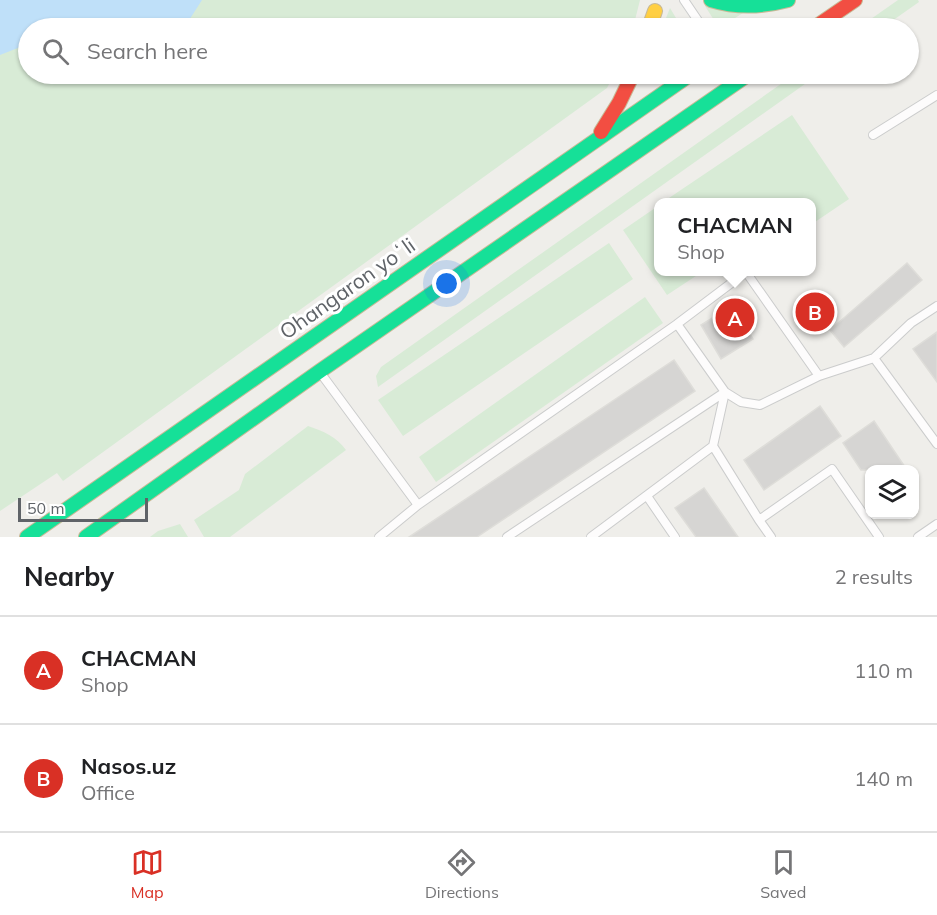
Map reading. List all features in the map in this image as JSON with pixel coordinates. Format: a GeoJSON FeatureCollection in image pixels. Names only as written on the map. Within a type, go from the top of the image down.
{"type":"FeatureCollection","features":[{"type":"Feature","properties":{"kind":"highway"},"geometry":{"type":"LineString","coordinates":[[711,0],[748,7],[761,7],[788,0]]}},
{"type":"Feature","properties":{"kind":"highway"},"geometry":{"type":"LineString","coordinates":[[772,17],[796,0]]}},
{"type":"Feature","properties":{"kind":"highway"},"geometry":{"type":"LineString","coordinates":[[829,18],[855,0]]}},
{"type":"Feature","properties":{"kind":"highway"},"geometry":{"type":"LineString","coordinates":[[653,18],[655,11]]}},
{"type":"Feature","properties":{"kind":"highway"},"geometry":{"type":"LineString","coordinates":[[596,140],[628,84]]}},
{"type":"Feature","properties":{"kind":"highway","name":"Ohangaron yoʻli"},"geometry":{"type":"LineString","coordinates":[[27,537],[677,84]]}},
{"type":"Feature","properties":{"kind":"highway"},"geometry":{"type":"LineString","coordinates":[[86,537],[320,371],[735,84]]}},
{"type":"Feature","properties":{"kind":"lane"},"geometry":{"type":"LineString","coordinates":[[684,0],[696,18]]}},
{"type":"Feature","properties":{"kind":"lane"},"geometry":{"type":"LineString","coordinates":[[873,135],[937,95]]}},
{"type":"Feature","properties":{"kind":"lane"},"geometry":{"type":"LineString","coordinates":[[379,537],[418,505],[677,324],[741,276]]}},
{"type":"Feature","properties":{"kind":"lane"},"geometry":{"type":"LineString","coordinates":[[749,276],[819,375]]}},
{"type":"Feature","properties":{"kind":"lane"},"geometry":{"type":"LineString","coordinates":[[677,324],[725,392],[741,402],[760,405],[819,375],[874,358],[911,323],[937,306]]}},
{"type":"Feature","properties":{"kind":"lane"},"geometry":{"type":"LineString","coordinates":[[874,358],[937,444]]}},
{"type":"Feature","properties":{"kind":"lane"},"geometry":{"type":"LineString","coordinates":[[320,371],[418,505]]}},
{"type":"Feature","properties":{"kind":"lane"},"geometry":{"type":"LineString","coordinates":[[591,537],[713,446],[725,392]]}},
{"type":"Feature","properties":{"kind":"lane"},"geometry":{"type":"LineString","coordinates":[[507,537],[725,392]]}},
{"type":"Feature","properties":{"kind":"lane"},"geometry":{"type":"LineString","coordinates":[[713,446],[771,537]]}},
{"type":"Feature","properties":{"kind":"lane"},"geometry":{"type":"LineString","coordinates":[[759,519],[832,469],[879,537]]}},
{"type":"Feature","properties":{"kind":"lane"},"geometry":{"type":"LineString","coordinates":[[647,496],[675,537]]}},
{"type":"Feature","properties":{"kind":"lane"},"geometry":{"type":"LineString","coordinates":[[918,537],[937,524]]}},
{"type":"Feature","properties":{"kind":"green space"},"geometry":{"type":"Polygon","coordinates":[[[0,0],[640,0],[636,18],[18,18],[18,84],[609,84],[607,88],[63,481],[57,473],[0,511],[0,0]]]}},
{"type":"Feature","properties":{"kind":"green space"},"geometry":{"type":"Polygon","coordinates":[[[898,0],[918,0],[919,2],[896,18],[872,18],[898,0]]]}},
{"type":"Feature","properties":{"kind":"green space"},"geometry":{"type":"Polygon","coordinates":[[[705,6],[743,13],[735,18],[713,18],[705,6]]]}},
{"type":"Feature","properties":{"kind":"green space"},"geometry":{"type":"Polygon","coordinates":[[[670,8],[676,18],[666,18],[670,8]]]}},
{"type":"Feature","properties":{"kind":"green space"},"geometry":{"type":"Polygon","coordinates":[[[781,84],[805,84],[378,387],[376,376],[381,367],[781,84]]]}},
{"type":"Feature","properties":{"kind":"green space"},"geometry":{"type":"Polygon","coordinates":[[[792,115],[849,199],[816,221],[816,198],[669,198],[792,115]]]}},
{"type":"Feature","properties":{"kind":"green space"},"geometry":{"type":"Polygon","coordinates":[[[654,209],[654,276],[623,230],[654,209]]]}},
{"type":"Feature","properties":{"kind":"green space"},"geometry":{"type":"Polygon","coordinates":[[[609,243],[633,279],[403,436],[378,400],[609,243]]]}},
{"type":"Feature","properties":{"kind":"green space"},"geometry":{"type":"Polygon","coordinates":[[[654,276],[696,276],[667,295],[654,276]]]}},
{"type":"Feature","properties":{"kind":"green space"},"geometry":{"type":"Polygon","coordinates":[[[645,297],[663,323],[436,482],[419,457],[645,297]]]}},
{"type":"Feature","properties":{"kind":"green space"},"geometry":{"type":"Polygon","coordinates":[[[308,426],[329,435],[346,450],[230,537],[204,537],[194,520],[239,490],[245,474],[308,426]]]}},
{"type":"Feature","properties":{"kind":"green space"},"geometry":{"type":"Polygon","coordinates":[[[180,524],[188,537],[150,537],[158,531],[180,524]]]}},
{"type":"Feature","properties":{"kind":"water"},"geometry":{"type":"Polygon","coordinates":[[[0,0],[202,0],[190,18],[18,18],[18,48],[0,55],[0,0]]]}},
{"type":"Feature","properties":{"kind":"building"},"geometry":{"type":"Polygon","coordinates":[[[907,263],[922,280],[844,347],[830,330],[907,263]]]}},
{"type":"Feature","properties":{"kind":"building"},"geometry":{"type":"Polygon","coordinates":[[[733,305],[753,339],[721,359],[701,325],[733,305]]]}},
{"type":"Feature","properties":{"kind":"building"},"geometry":{"type":"Polygon","coordinates":[[[937,332],[937,382],[913,349],[937,332]]]}},
{"type":"Feature","properties":{"kind":"building"},"geometry":{"type":"Polygon","coordinates":[[[674,360],[695,391],[477,537],[409,537],[674,360]]]}},
{"type":"Feature","properties":{"kind":"building"},"geometry":{"type":"Polygon","coordinates":[[[820,406],[841,436],[764,490],[744,460],[820,406]]]}},
{"type":"Feature","properties":{"kind":"building"},"geometry":{"type":"Polygon","coordinates":[[[874,421],[904,465],[865,465],[865,470],[861,470],[843,443],[874,421]]]}},
{"type":"Feature","properties":{"kind":"building"},"geometry":{"type":"Polygon","coordinates":[[[704,488],[738,537],[696,537],[675,508],[704,488]]]}},
{"type":"Feature","properties":{"kind":"traffic: fast"},"geometry":{"type":"LineString","coordinates":[[711,0],[750,6],[788,0]]}},
{"type":"Feature","properties":{"kind":"traffic: fast"},"geometry":{"type":"LineString","coordinates":[[27,537],[677,84]]}},
{"type":"Feature","properties":{"kind":"traffic: fast"},"geometry":{"type":"LineString","coordinates":[[86,537],[320,371],[735,84]]}},
{"type":"Feature","properties":{"kind":"traffic: slow"},"geometry":{"type":"LineString","coordinates":[[653,18],[655,11]]}},
{"type":"Feature","properties":{"kind":"traffic: jam"},"geometry":{"type":"LineString","coordinates":[[829,18],[855,0]]}},
{"type":"Feature","properties":{"kind":"traffic: jam"},"geometry":{"type":"LineString","coordinates":[[601,132],[628,84]]}},
{"type":"Feature","properties":{"kind":"place","name":"Nasos.uz"},"geometry":{"type":"Point","coordinates":[815,312]}},
{"type":"Feature","properties":{"kind":"place","name":"CHACMAN"},"geometry":{"type":"Point","coordinates":[735,318]}}]}
